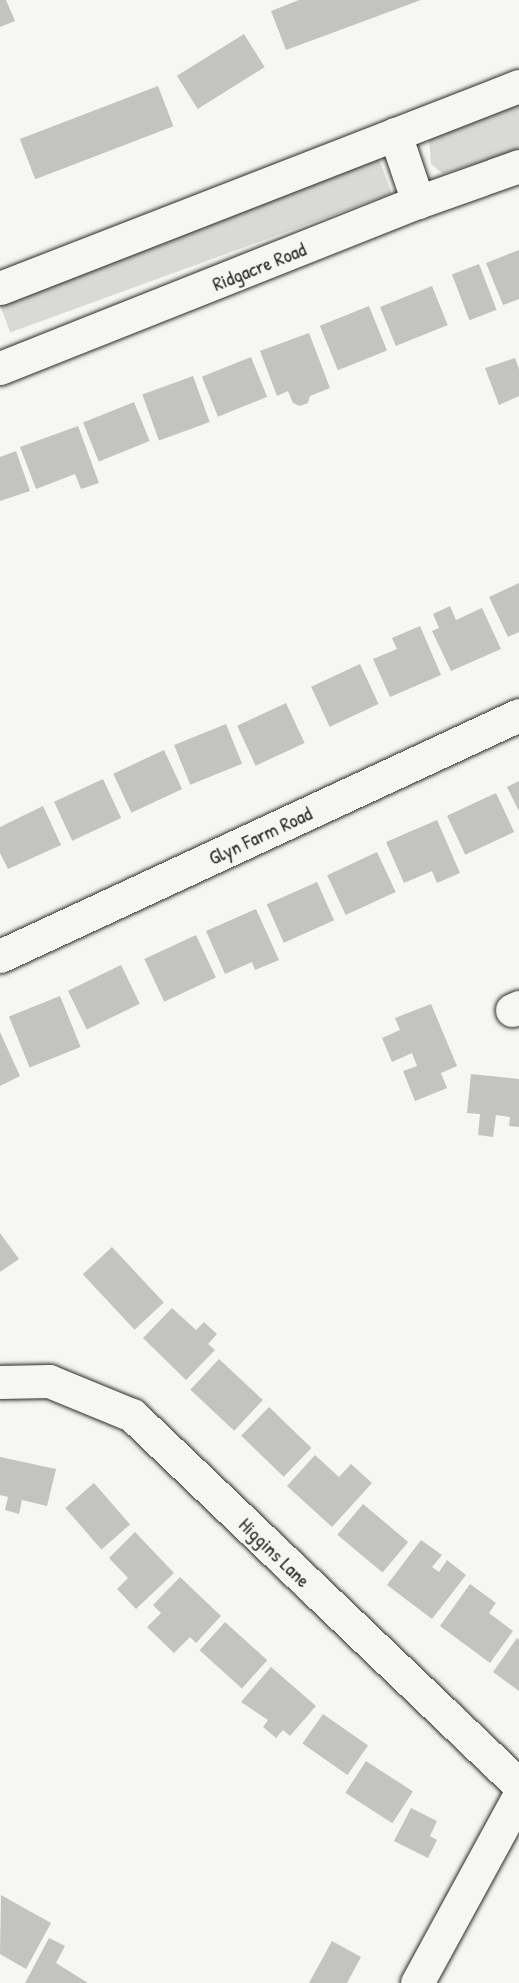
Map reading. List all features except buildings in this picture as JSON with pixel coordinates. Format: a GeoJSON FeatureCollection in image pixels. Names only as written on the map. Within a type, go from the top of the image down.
{"type":"FeatureCollection","features":[{"type":"Feature","properties":{"kind":"street"},"geometry":{"type":"LineString","coordinates":[[0,288],[519,86]]}},
{"type":"Feature","properties":{"kind":"street"},"geometry":{"type":"LineString","coordinates":[[395,134],[418,202]]}},
{"type":"Feature","properties":{"kind":"street","name":"Ridgacre Road"},"geometry":{"type":"LineString","coordinates":[[0,368],[418,202],[519,165]]}},
{"type":"Feature","properties":{"kind":"street","name":"Glyn Farm Road"},"geometry":{"type":"LineString","coordinates":[[0,956],[519,715]]}},
{"type":"Feature","properties":{"kind":"street","name":"Higgins Lane"},"geometry":{"type":"LineString","coordinates":[[0,1382],[49,1381],[132,1415],[519,1785]]}},
{"type":"Feature","properties":{"kind":"street"},"geometry":{"type":"LineString","coordinates":[[417,1983],[519,1796]]}},
{"type":"Feature","properties":{"kind":"shaded area"},"geometry":{"type":"Polygon","coordinates":[[[519,105],[519,150],[443,174],[431,164],[429,137],[519,105]]]}},
{"type":"Feature","properties":{"kind":"shaded area"},"geometry":{"type":"Polygon","coordinates":[[[378,156],[392,194],[10,332],[0,305],[0,294],[378,156]]]}}]}
